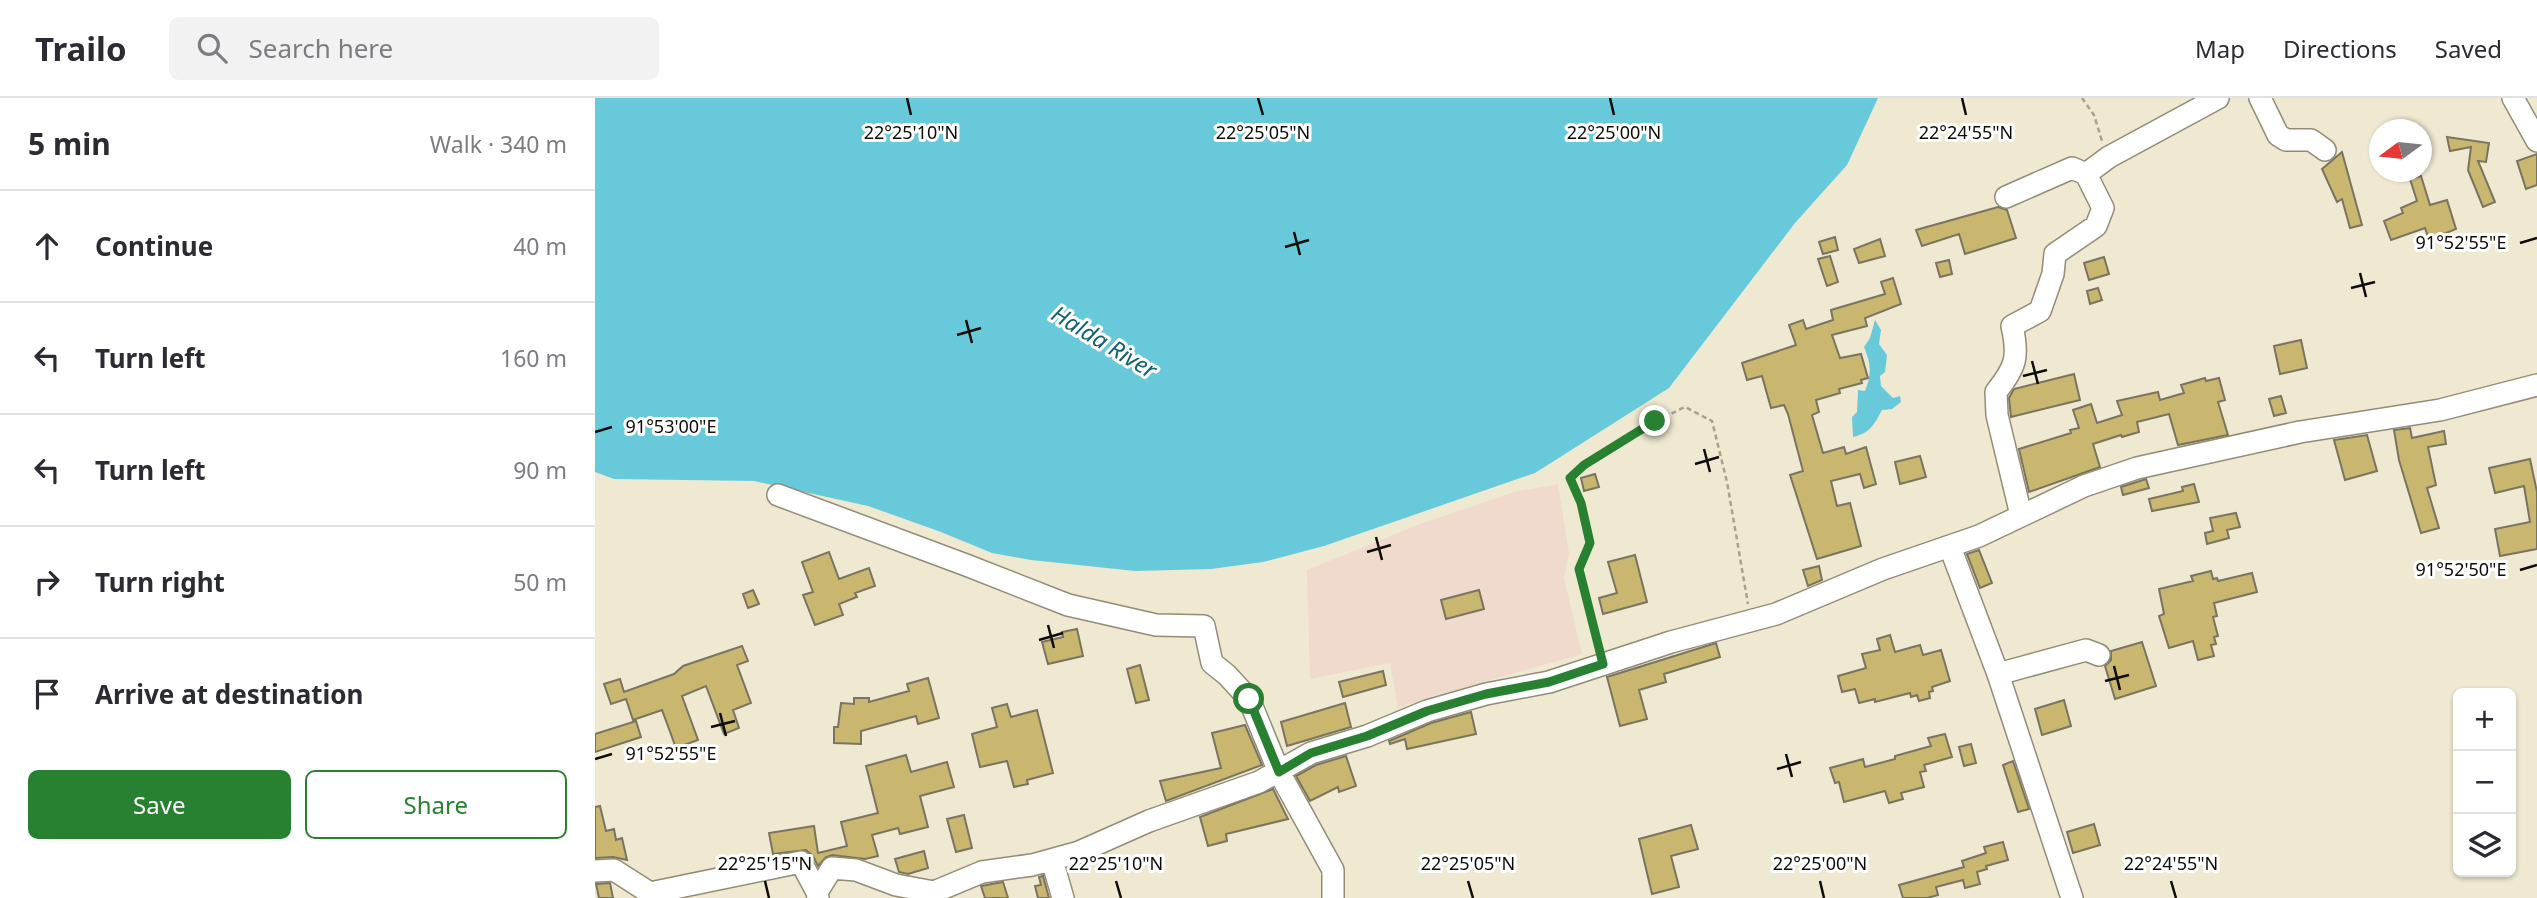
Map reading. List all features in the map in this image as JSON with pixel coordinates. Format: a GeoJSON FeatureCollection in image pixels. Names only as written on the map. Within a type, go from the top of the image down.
{"type":"FeatureCollection","features":[{"type":"Feature","properties":{"kind":"street"},"geometry":{"type":"LineString","coordinates":[[2086,174],[2109,157],[2218,98]]}},
{"type":"Feature","properties":{"kind":"street"},"geometry":{"type":"LineString","coordinates":[[2260,98],[2278,135],[2286,139],[2311,140],[2325,150]]}},
{"type":"Feature","properties":{"kind":"street"},"geometry":{"type":"LineString","coordinates":[[2513,98],[2537,141]]}},
{"type":"Feature","properties":{"kind":"street"},"geometry":{"type":"LineString","coordinates":[[2006,197],[2072,168],[2086,174],[2103,208],[2096,226],[2055,254],[2053,274],[2040,311],[2012,326],[2017,347],[2011,373],[1996,392],[1997,415],[2021,516]]}},
{"type":"Feature","properties":{"kind":"street"},"geometry":{"type":"LineString","coordinates":[[818,895],[832,869],[856,870],[896,885],[935,892],[982,872],[1052,860],[1079,852],[1149,821],[1259,782],[1311,753],[1367,736],[1427,711],[1486,694],[1549,682],[1671,642],[1776,614],[1883,569],[1979,536],[2084,486],[2137,468],[2300,432],[2440,411],[2537,385]]}},
{"type":"Feature","properties":{"kind":"street"},"geometry":{"type":"LineString","coordinates":[[778,495],[1068,605],[1156,625],[1204,626],[1212,663],[1249,699],[1279,772],[1333,870],[1333,898]]}},
{"type":"Feature","properties":{"kind":"street"},"geometry":{"type":"LineString","coordinates":[[1950,547],[1999,674],[2073,898]]}},
{"type":"Feature","properties":{"kind":"street"},"geometry":{"type":"LineString","coordinates":[[1999,674],[2086,650],[2099,655]]}},
{"type":"Feature","properties":{"kind":"street"},"geometry":{"type":"LineString","coordinates":[[1052,860],[1063,898]]}},
{"type":"Feature","properties":{"kind":"street"},"geometry":{"type":"LineString","coordinates":[[595,871],[614,870],[650,893],[801,862],[818,895]]}},
{"type":"Feature","properties":{"kind":"path"},"geometry":{"type":"LineString","coordinates":[[2082,98],[2094,115],[2109,157]]}},
{"type":"Feature","properties":{"kind":"path"},"geometry":{"type":"LineString","coordinates":[[1603,664],[1579,569],[1590,543],[1581,503],[1570,478],[1584,465],[1655,421],[1685,407],[1712,421],[1727,482],[1748,605],[1756,619]]}},
{"type":"Feature","properties":{"kind":"shaded area"},"geometry":{"type":"Polygon","coordinates":[[[1558,484],[1569,553],[1564,578],[1582,654],[1398,708],[1390,663],[1310,679],[1307,570],[1420,524],[1514,492],[1558,484]]]}},
{"type":"Feature","properties":{"kind":"water","name":"Halda River"},"geometry":{"type":"Polygon","coordinates":[[[595,98],[1878,98],[1847,165],[1795,223],[1669,388],[1535,473],[1324,546],[1263,562],[1211,569],[1135,571],[992,553],[868,506],[754,481],[614,479],[595,472],[595,98]]]}},
{"type":"Feature","properties":{"kind":"water"},"geometry":{"type":"Polygon","coordinates":[[[1875,320],[1881,330],[1879,344],[1887,355],[1885,372],[1880,376],[1881,386],[1893,398],[1900,396],[1901,402],[1892,409],[1882,410],[1871,428],[1853,437],[1852,417],[1857,412],[1858,390],[1865,391],[1870,374],[1864,347],[1870,338],[1875,320]]]}},
{"type":"Feature","properties":{"kind":"building"},"geometry":{"type":"Polygon","coordinates":[[[2447,137],[2489,143],[2486,162],[2478,161],[2495,202],[2483,207],[2468,170],[2471,147],[2450,151],[2447,137]]]}},
{"type":"Feature","properties":{"kind":"building"},"geometry":{"type":"Polygon","coordinates":[[[2342,152],[2362,225],[2350,228],[2342,199],[2337,202],[2322,169],[2342,152]]]}},
{"type":"Feature","properties":{"kind":"building"},"geometry":{"type":"Polygon","coordinates":[[[2537,154],[2537,185],[2526,189],[2517,161],[2537,154]]]}},
{"type":"Feature","properties":{"kind":"building"},"geometry":{"type":"Polygon","coordinates":[[[2411,182],[2423,182],[2430,205],[2447,200],[2456,229],[2429,240],[2425,228],[2391,240],[2384,221],[2403,213],[2401,208],[2417,201],[2411,182]]]}},
{"type":"Feature","properties":{"kind":"building"},"geometry":{"type":"Polygon","coordinates":[[[1998,207],[2007,210],[2016,238],[1965,254],[1959,234],[1922,246],[1916,230],[1998,207]]]}},
{"type":"Feature","properties":{"kind":"building"},"geometry":{"type":"Polygon","coordinates":[[[1835,237],[1838,250],[1823,254],[1819,242],[1835,237]]]}},
{"type":"Feature","properties":{"kind":"building"},"geometry":{"type":"Polygon","coordinates":[[[1880,239],[1885,256],[1859,263],[1854,249],[1880,239]]]}},
{"type":"Feature","properties":{"kind":"building"},"geometry":{"type":"Polygon","coordinates":[[[1830,256],[1838,282],[1827,286],[1818,259],[1830,256]]]}},
{"type":"Feature","properties":{"kind":"building"},"geometry":{"type":"Polygon","coordinates":[[[2104,257],[2109,274],[2089,280],[2084,263],[2104,257]]]}},
{"type":"Feature","properties":{"kind":"building"},"geometry":{"type":"Polygon","coordinates":[[[1949,260],[1952,274],[1940,277],[1936,263],[1949,260]]]}},
{"type":"Feature","properties":{"kind":"building"},"geometry":{"type":"Polygon","coordinates":[[[1893,278],[1901,304],[1865,318],[1867,326],[1832,335],[1840,358],[1861,354],[1868,378],[1861,380],[1862,383],[1839,389],[1840,393],[1816,400],[1819,412],[1812,415],[1823,453],[1844,447],[1846,454],[1866,447],[1876,484],[1864,488],[1860,474],[1831,481],[1837,506],[1850,503],[1861,546],[1817,559],[1790,475],[1803,471],[1788,414],[1784,405],[1771,408],[1762,376],[1747,380],[1742,363],[1796,345],[1789,325],[1803,320],[1806,329],[1833,320],[1831,310],[1885,294],[1881,282],[1893,278]]]}},
{"type":"Feature","properties":{"kind":"building"},"geometry":{"type":"Polygon","coordinates":[[[2098,288],[2102,300],[2090,304],[2087,291],[2098,288]]]}},
{"type":"Feature","properties":{"kind":"building"},"geometry":{"type":"Polygon","coordinates":[[[2301,340],[2307,368],[2280,374],[2274,346],[2301,340]]]}},
{"type":"Feature","properties":{"kind":"building"},"geometry":{"type":"Polygon","coordinates":[[[2074,374],[2080,400],[2011,417],[2009,398],[2014,389],[2074,374]]]}},
{"type":"Feature","properties":{"kind":"building"},"geometry":{"type":"Polygon","coordinates":[[[2205,378],[2206,381],[2219,378],[2225,400],[2218,402],[2228,435],[2178,445],[2169,414],[2137,422],[2139,432],[2093,444],[2100,467],[2029,492],[2019,449],[2079,428],[2073,410],[2091,404],[2097,423],[2122,415],[2117,401],[2158,392],[2160,400],[2184,393],[2181,385],[2205,378]]]}},
{"type":"Feature","properties":{"kind":"building"},"geometry":{"type":"Polygon","coordinates":[[[2281,396],[2286,413],[2274,416],[2269,399],[2281,396]]]}},
{"type":"Feature","properties":{"kind":"building"},"geometry":{"type":"Polygon","coordinates":[[[2410,428],[2412,438],[2444,431],[2446,444],[2428,447],[2436,485],[2427,488],[2439,528],[2421,533],[2399,460],[2394,430],[2410,428]]]}},
{"type":"Feature","properties":{"kind":"building"},"geometry":{"type":"Polygon","coordinates":[[[2367,435],[2377,471],[2345,480],[2334,440],[2367,435]]]}},
{"type":"Feature","properties":{"kind":"building"},"geometry":{"type":"Polygon","coordinates":[[[1920,456],[1926,477],[1900,484],[1895,462],[1920,456]]]}},
{"type":"Feature","properties":{"kind":"building"},"geometry":{"type":"Polygon","coordinates":[[[2530,459],[2537,492],[2537,549],[2500,556],[2495,529],[2530,522],[2524,486],[2495,493],[2489,468],[2530,459]]]}},
{"type":"Feature","properties":{"kind":"building"},"geometry":{"type":"Polygon","coordinates":[[[1595,474],[1599,487],[1584,491],[1581,478],[1595,474]]]}},
{"type":"Feature","properties":{"kind":"building"},"geometry":{"type":"Polygon","coordinates":[[[2146,479],[2149,488],[2123,495],[2121,487],[2146,479]]]}},
{"type":"Feature","properties":{"kind":"building"},"geometry":{"type":"Polygon","coordinates":[[[2194,484],[2199,502],[2152,511],[2149,499],[2183,491],[2182,487],[2194,484]]]}},
{"type":"Feature","properties":{"kind":"building"},"geometry":{"type":"Polygon","coordinates":[[[2236,513],[2240,527],[2227,530],[2229,538],[2207,544],[2205,533],[2213,531],[2210,518],[2236,513]]]}},
{"type":"Feature","properties":{"kind":"building"},"geometry":{"type":"Polygon","coordinates":[[[1979,550],[1992,583],[1980,588],[1967,554],[1979,550]]]}},
{"type":"Feature","properties":{"kind":"building"},"geometry":{"type":"Polygon","coordinates":[[[829,552],[839,579],[869,568],[875,586],[855,593],[857,597],[839,604],[843,615],[815,625],[803,595],[813,592],[802,562],[829,552]]]}},
{"type":"Feature","properties":{"kind":"building"},"geometry":{"type":"Polygon","coordinates":[[[1635,555],[1647,602],[1603,614],[1599,598],[1617,593],[1608,562],[1635,555]]]}},
{"type":"Feature","properties":{"kind":"building"},"geometry":{"type":"Polygon","coordinates":[[[1819,566],[1822,580],[1808,586],[1803,570],[1819,566]]]}},
{"type":"Feature","properties":{"kind":"building"},"geometry":{"type":"Polygon","coordinates":[[[2211,571],[2213,579],[2217,578],[2218,581],[2252,573],[2257,592],[2214,603],[2217,616],[2213,617],[2218,636],[2214,637],[2216,644],[2211,645],[2214,656],[2198,660],[2193,641],[2169,648],[2159,616],[2164,614],[2159,589],[2193,581],[2191,576],[2211,571]]]}},
{"type":"Feature","properties":{"kind":"building"},"geometry":{"type":"Polygon","coordinates":[[[753,590],[759,604],[748,608],[743,594],[753,590]]]}},
{"type":"Feature","properties":{"kind":"building"},"geometry":{"type":"Polygon","coordinates":[[[1479,590],[1484,609],[1446,619],[1441,600],[1479,590]]]}},
{"type":"Feature","properties":{"kind":"building"},"geometry":{"type":"Polygon","coordinates":[[[1077,629],[1083,656],[1048,664],[1042,642],[1063,637],[1062,632],[1077,629]]]}},
{"type":"Feature","properties":{"kind":"building"},"geometry":{"type":"Polygon","coordinates":[[[1890,635],[1895,652],[1920,645],[1923,655],[1941,650],[1950,681],[1932,687],[1930,698],[1919,701],[1917,695],[1911,697],[1910,693],[1859,703],[1855,689],[1842,692],[1838,676],[1866,668],[1862,654],[1880,650],[1877,639],[1890,635]]]}},
{"type":"Feature","properties":{"kind":"building"},"geometry":{"type":"Polygon","coordinates":[[[2142,642],[2156,686],[2115,699],[2105,666],[2111,660],[2111,651],[2142,642]]]}},
{"type":"Feature","properties":{"kind":"building"},"geometry":{"type":"Polygon","coordinates":[[[1716,643],[1720,657],[1664,674],[1666,682],[1639,690],[1647,719],[1620,726],[1607,677],[1716,643]]]}},
{"type":"Feature","properties":{"kind":"building"},"geometry":{"type":"Polygon","coordinates":[[[742,646],[748,661],[737,665],[751,703],[733,710],[739,728],[724,734],[706,686],[682,696],[698,740],[676,748],[662,710],[633,720],[626,699],[611,704],[604,684],[620,679],[624,692],[674,674],[683,666],[742,646]]]}},
{"type":"Feature","properties":{"kind":"building"},"geometry":{"type":"Polygon","coordinates":[[[1140,665],[1149,700],[1136,703],[1127,669],[1140,665]]]}},
{"type":"Feature","properties":{"kind":"building"},"geometry":{"type":"Polygon","coordinates":[[[1383,671],[1386,685],[1343,697],[1339,682],[1383,671]]]}},
{"type":"Feature","properties":{"kind":"building"},"geometry":{"type":"Polygon","coordinates":[[[928,678],[939,718],[918,724],[916,716],[861,731],[861,744],[834,743],[834,727],[838,727],[841,703],[854,704],[854,698],[869,698],[869,702],[909,691],[907,684],[928,678]]]}},
{"type":"Feature","properties":{"kind":"building"},"geometry":{"type":"Polygon","coordinates":[[[2064,700],[2071,726],[2042,735],[2035,709],[2064,700]]]}},
{"type":"Feature","properties":{"kind":"building"},"geometry":{"type":"Polygon","coordinates":[[[1345,703],[1351,727],[1287,746],[1281,722],[1345,703]]]}},
{"type":"Feature","properties":{"kind":"building"},"geometry":{"type":"Polygon","coordinates":[[[1007,704],[1011,717],[1037,710],[1053,773],[1027,780],[1028,784],[1014,787],[1007,761],[980,767],[972,734],[997,727],[992,708],[1007,704]]]}},
{"type":"Feature","properties":{"kind":"building"},"geometry":{"type":"Polygon","coordinates":[[[1471,712],[1476,734],[1407,749],[1405,739],[1390,744],[1389,741],[1431,723],[1471,712]]]}},
{"type":"Feature","properties":{"kind":"building"},"geometry":{"type":"Polygon","coordinates":[[[636,721],[641,737],[595,752],[595,734],[636,721]]]}},
{"type":"Feature","properties":{"kind":"building"},"geometry":{"type":"Polygon","coordinates":[[[1245,725],[1262,765],[1166,801],[1160,781],[1221,768],[1212,733],[1245,725]]]}},
{"type":"Feature","properties":{"kind":"building"},"geometry":{"type":"Polygon","coordinates":[[[1945,734],[1952,757],[1924,765],[1926,771],[1920,772],[1924,787],[1901,793],[1903,799],[1889,803],[1885,791],[1844,802],[1839,782],[1835,783],[1830,768],[1863,759],[1865,767],[1895,759],[1895,756],[1931,746],[1928,738],[1945,734]]]}},
{"type":"Feature","properties":{"kind":"building"},"geometry":{"type":"Polygon","coordinates":[[[1971,744],[1976,763],[1964,766],[1959,747],[1971,744]]]}},
{"type":"Feature","properties":{"kind":"building"},"geometry":{"type":"Polygon","coordinates":[[[906,755],[911,772],[947,762],[954,787],[920,796],[928,827],[900,834],[898,828],[872,835],[878,856],[865,859],[832,855],[826,857],[818,866],[806,850],[773,854],[769,833],[814,826],[818,853],[847,846],[841,822],[878,813],[866,766],[906,755]]]}},
{"type":"Feature","properties":{"kind":"building"},"geometry":{"type":"Polygon","coordinates":[[[1346,756],[1356,786],[1339,792],[1338,787],[1310,801],[1296,776],[1316,765],[1346,756]]]}},
{"type":"Feature","properties":{"kind":"building"},"geometry":{"type":"Polygon","coordinates":[[[2013,761],[2029,809],[2018,812],[2003,765],[2013,761]]]}},
{"type":"Feature","properties":{"kind":"building"},"geometry":{"type":"Polygon","coordinates":[[[1273,789],[1288,819],[1226,834],[1227,841],[1208,846],[1200,817],[1273,789]]]}},
{"type":"Feature","properties":{"kind":"building"},"geometry":{"type":"Polygon","coordinates":[[[600,806],[606,831],[614,829],[616,840],[622,838],[627,860],[613,857],[595,858],[595,807],[600,806]]]}},
{"type":"Feature","properties":{"kind":"building"},"geometry":{"type":"Polygon","coordinates":[[[964,815],[972,848],[956,852],[947,819],[964,815]]]}},
{"type":"Feature","properties":{"kind":"building"},"geometry":{"type":"Polygon","coordinates":[[[2094,824],[2100,845],[2073,853],[2067,832],[2094,824]]]}},
{"type":"Feature","properties":{"kind":"building"},"geometry":{"type":"Polygon","coordinates":[[[1691,825],[1698,849],[1671,856],[1679,887],[1652,894],[1639,839],[1691,825]]]}},
{"type":"Feature","properties":{"kind":"building"},"geometry":{"type":"Polygon","coordinates":[[[2003,842],[2008,860],[1986,866],[1987,869],[1977,872],[1980,884],[1965,888],[1963,880],[1936,887],[1938,895],[1903,898],[1899,885],[1964,867],[1962,861],[1986,853],[1984,847],[2003,842]]]}},
{"type":"Feature","properties":{"kind":"building"},"geometry":{"type":"Polygon","coordinates":[[[924,851],[928,868],[908,874],[899,872],[895,859],[924,851]]]}},
{"type":"Feature","properties":{"kind":"building"},"geometry":{"type":"Polygon","coordinates":[[[1043,876],[1049,898],[1038,898],[1035,886],[1041,885],[1039,877],[1043,876]]]}},
{"type":"Feature","properties":{"kind":"building"},"geometry":{"type":"Polygon","coordinates":[[[1003,882],[1008,898],[985,898],[981,886],[1003,882]]]}},
{"type":"Feature","properties":{"kind":"building"},"geometry":{"type":"Polygon","coordinates":[[[610,883],[613,898],[599,898],[596,884],[610,883]]]}},
{"type":"Feature","properties":{"kind":"route"},"geometry":{"type":"LineString","coordinates":[[1249,699],[1279,772],[1311,753],[1367,736],[1427,711],[1486,694],[1549,682],[1603,664],[1579,569],[1590,543],[1581,503],[1570,478],[1584,465],[1655,421]]}}]}
